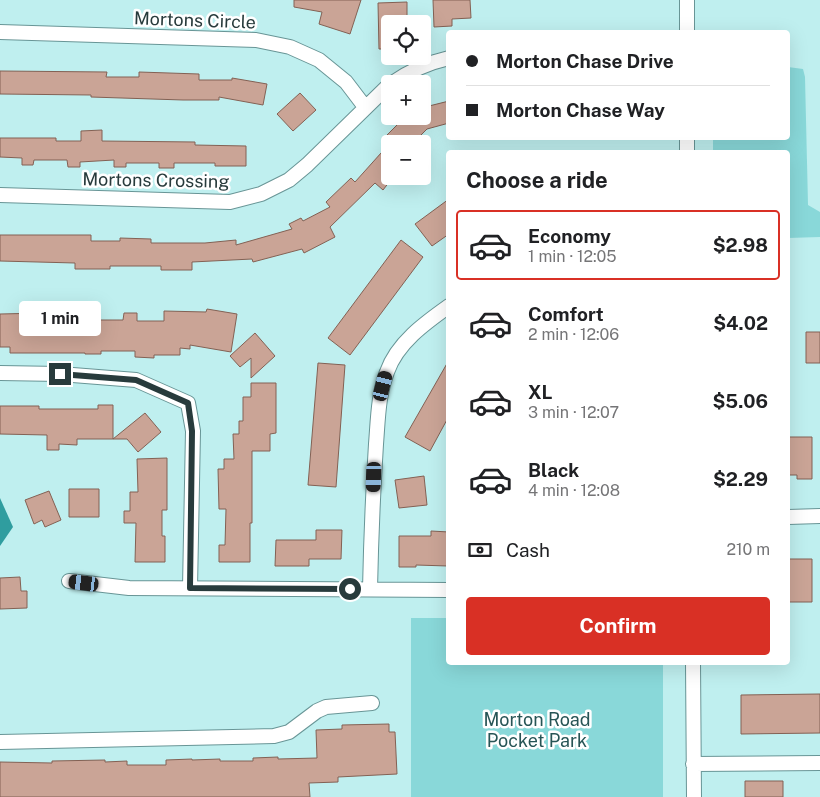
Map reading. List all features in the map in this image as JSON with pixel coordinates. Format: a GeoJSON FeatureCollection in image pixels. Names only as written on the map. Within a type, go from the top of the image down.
{"type":"FeatureCollection","features":[{"type":"Feature","properties":{"kind":"street"},"geometry":{"type":"LineString","coordinates":[[687,0],[687,30]]}},
{"type":"Feature","properties":{"kind":"street","name":"Mortons Circle"},"geometry":{"type":"LineString","coordinates":[[0,32],[256,40],[290,47],[319,60],[346,82],[365,107]]}},
{"type":"Feature","properties":{"kind":"street","name":"Mortons Crossing"},"geometry":{"type":"LineString","coordinates":[[404,75],[430,62],[446,59]]}},
{"type":"Feature","properties":{"kind":"street","name":"Mortons Crossing"},"geometry":{"type":"LineString","coordinates":[[0,195],[230,202],[261,194],[289,180],[307,165],[381,92]]}},
{"type":"Feature","properties":{"kind":"street"},"geometry":{"type":"LineString","coordinates":[[370,590],[374,477],[380,400],[387,372],[399,351],[410,337],[427,321],[446,308]]}},
{"type":"Feature","properties":{"kind":"street"},"geometry":{"type":"LineString","coordinates":[[0,373],[60,374],[136,380],[188,403],[192,431],[190,588]]}},
{"type":"Feature","properties":{"kind":"street"},"geometry":{"type":"LineString","coordinates":[[790,517],[820,516]]}},
{"type":"Feature","properties":{"kind":"street"},"geometry":{"type":"LineString","coordinates":[[69,581],[129,588],[446,590]]}},
{"type":"Feature","properties":{"kind":"street"},"geometry":{"type":"LineString","coordinates":[[693,665],[694,797]]}},
{"type":"Feature","properties":{"kind":"street"},"geometry":{"type":"LineString","coordinates":[[0,742],[274,736],[290,732],[317,711],[326,707],[372,703]]}},
{"type":"Feature","properties":{"kind":"street"},"geometry":{"type":"LineString","coordinates":[[693,764],[820,763]]}},
{"type":"Feature","properties":{"kind":"green space"},"geometry":{"type":"Polygon","coordinates":[[[790,67],[803,69],[805,77],[808,205],[820,212],[820,237],[790,238],[790,150],[713,150],[713,140],[790,140],[790,67]]]}},
{"type":"Feature","properties":{"kind":"green space","name":"Morton Road Pocket Park"},"geometry":{"type":"Polygon","coordinates":[[[411,618],[446,618],[446,665],[663,665],[663,797],[411,797],[411,618]]]}},
{"type":"Feature","properties":{"kind":"shaded area"},"geometry":{"type":"Polygon","coordinates":[[[0,498],[13,527],[0,546],[0,498]]]}},
{"type":"Feature","properties":{"kind":"building"},"geometry":{"type":"Polygon","coordinates":[[[294,0],[361,0],[350,34],[319,24],[322,12],[294,7],[294,0]]]}},
{"type":"Feature","properties":{"kind":"building"},"geometry":{"type":"Polygon","coordinates":[[[433,0],[470,0],[471,18],[452,19],[452,26],[434,27],[433,0]]]}},
{"type":"Feature","properties":{"kind":"building"},"geometry":{"type":"Polygon","coordinates":[[[407,2],[407,15],[381,15],[381,49],[379,49],[378,3],[407,2]]]}},
{"type":"Feature","properties":{"kind":"building"},"geometry":{"type":"Polygon","coordinates":[[[0,71],[107,72],[106,77],[139,77],[139,72],[199,74],[199,80],[232,80],[232,78],[267,84],[263,105],[219,97],[219,100],[183,100],[91,97],[91,95],[0,94],[0,71]]]}},
{"type":"Feature","properties":{"kind":"building"},"geometry":{"type":"Polygon","coordinates":[[[300,93],[316,110],[293,131],[277,114],[300,93]]]}},
{"type":"Feature","properties":{"kind":"building"},"geometry":{"type":"Polygon","coordinates":[[[446,102],[446,124],[427,129],[421,135],[387,135],[397,125],[431,125],[431,106],[446,102]]]}},
{"type":"Feature","properties":{"kind":"building"},"geometry":{"type":"Polygon","coordinates":[[[102,130],[102,141],[195,142],[195,145],[246,146],[246,166],[215,166],[215,163],[174,163],[174,168],[159,168],[159,163],[126,163],[126,167],[114,167],[114,160],[80,162],[80,167],[68,167],[67,160],[34,160],[33,165],[22,165],[22,158],[0,157],[0,138],[56,138],[56,141],[81,141],[81,131],[102,130]]]}},
{"type":"Feature","properties":{"kind":"building"},"geometry":{"type":"Polygon","coordinates":[[[381,153],[381,185],[387,185],[383,190],[375,183],[330,227],[335,237],[304,253],[302,249],[253,262],[252,259],[192,262],[192,270],[161,270],[161,266],[110,266],[110,269],[75,269],[75,263],[0,261],[0,235],[91,235],[91,241],[120,241],[120,238],[151,239],[151,243],[205,243],[236,240],[236,245],[292,229],[289,224],[301,218],[303,221],[330,207],[326,202],[351,178],[355,182],[381,153]]]}},
{"type":"Feature","properties":{"kind":"building"},"geometry":{"type":"Polygon","coordinates":[[[446,201],[446,236],[432,246],[415,224],[446,201]]]}},
{"type":"Feature","properties":{"kind":"building"},"geometry":{"type":"Polygon","coordinates":[[[401,240],[423,257],[350,355],[328,338],[401,240]]]}},
{"type":"Feature","properties":{"kind":"building"},"geometry":{"type":"Polygon","coordinates":[[[207,309],[237,314],[231,352],[190,345],[190,349],[180,348],[180,355],[154,355],[154,358],[135,357],[135,351],[101,351],[101,354],[10,353],[10,347],[0,347],[0,314],[44,313],[44,322],[85,322],[85,320],[123,320],[124,313],[137,313],[137,321],[164,321],[164,311],[206,312],[207,309]]]}},
{"type":"Feature","properties":{"kind":"building"},"geometry":{"type":"Polygon","coordinates":[[[806,332],[820,332],[820,363],[806,363],[806,332]]]}},
{"type":"Feature","properties":{"kind":"building"},"geometry":{"type":"Polygon","coordinates":[[[255,333],[275,356],[251,378],[251,358],[240,367],[230,356],[255,333]]]}},
{"type":"Feature","properties":{"kind":"building"},"geometry":{"type":"Polygon","coordinates":[[[318,363],[345,365],[336,487],[308,485],[318,363]]]}},
{"type":"Feature","properties":{"kind":"building"},"geometry":{"type":"Polygon","coordinates":[[[446,365],[446,422],[430,451],[405,437],[446,365]]]}},
{"type":"Feature","properties":{"kind":"building"},"geometry":{"type":"Polygon","coordinates":[[[251,383],[276,383],[276,433],[270,434],[270,451],[252,451],[250,562],[219,562],[219,545],[225,545],[226,509],[219,509],[218,469],[224,469],[224,459],[234,459],[233,434],[239,434],[239,421],[243,421],[243,397],[251,397],[251,383]]]}},
{"type":"Feature","properties":{"kind":"building"},"geometry":{"type":"Polygon","coordinates":[[[98,405],[113,405],[113,439],[77,439],[77,445],[59,444],[59,450],[47,450],[47,435],[0,434],[0,406],[39,406],[39,409],[98,409],[98,405]]]}},
{"type":"Feature","properties":{"kind":"building"},"geometry":{"type":"Polygon","coordinates":[[[145,413],[161,432],[138,452],[127,439],[113,439],[145,413]]]}},
{"type":"Feature","properties":{"kind":"building"},"geometry":{"type":"Polygon","coordinates":[[[790,437],[812,437],[812,479],[797,479],[797,475],[790,475],[790,437]]]}},
{"type":"Feature","properties":{"kind":"building"},"geometry":{"type":"Polygon","coordinates":[[[167,458],[167,510],[162,510],[165,562],[135,562],[136,523],[124,523],[124,511],[130,511],[130,492],[138,492],[137,459],[167,458]]]}},
{"type":"Feature","properties":{"kind":"building"},"geometry":{"type":"Polygon","coordinates":[[[424,476],[427,505],[399,508],[395,480],[424,476]]]}},
{"type":"Feature","properties":{"kind":"building"},"geometry":{"type":"Polygon","coordinates":[[[69,489],[99,489],[99,517],[69,517],[69,489]]]}},
{"type":"Feature","properties":{"kind":"building"},"geometry":{"type":"Polygon","coordinates":[[[49,491],[61,520],[45,527],[42,520],[34,524],[25,500],[49,491]]]}},
{"type":"Feature","properties":{"kind":"building"},"geometry":{"type":"Polygon","coordinates":[[[316,530],[342,530],[341,559],[309,559],[309,566],[275,566],[276,540],[316,540],[316,530]]]}},
{"type":"Feature","properties":{"kind":"building"},"geometry":{"type":"Polygon","coordinates":[[[431,531],[446,532],[446,566],[416,565],[416,567],[399,567],[399,536],[431,536],[431,531]]]}},
{"type":"Feature","properties":{"kind":"building"},"geometry":{"type":"Polygon","coordinates":[[[790,559],[812,559],[812,602],[790,602],[790,559]]]}},
{"type":"Feature","properties":{"kind":"building"},"geometry":{"type":"Polygon","coordinates":[[[20,577],[21,591],[27,591],[27,608],[0,609],[0,578],[20,577]]]}},
{"type":"Feature","properties":{"kind":"building"},"geometry":{"type":"Polygon","coordinates":[[[820,694],[820,733],[741,734],[741,695],[820,694]]]}},
{"type":"Feature","properties":{"kind":"building"},"geometry":{"type":"Polygon","coordinates":[[[389,724],[389,732],[395,732],[397,774],[338,777],[338,782],[309,783],[310,797],[0,797],[0,762],[52,763],[52,761],[105,760],[105,762],[127,761],[127,765],[166,765],[166,760],[220,759],[220,761],[253,761],[253,758],[317,758],[316,730],[342,729],[342,725],[389,724]]]}},
{"type":"Feature","properties":{"kind":"building"},"geometry":{"type":"Polygon","coordinates":[[[745,781],[783,781],[783,797],[745,797],[745,781]]]}},
{"type":"Feature","properties":{"kind":"route"},"geometry":{"type":"LineString","coordinates":[[60,374],[136,380],[188,403],[192,431],[190,588],[350,589]]}}]}
